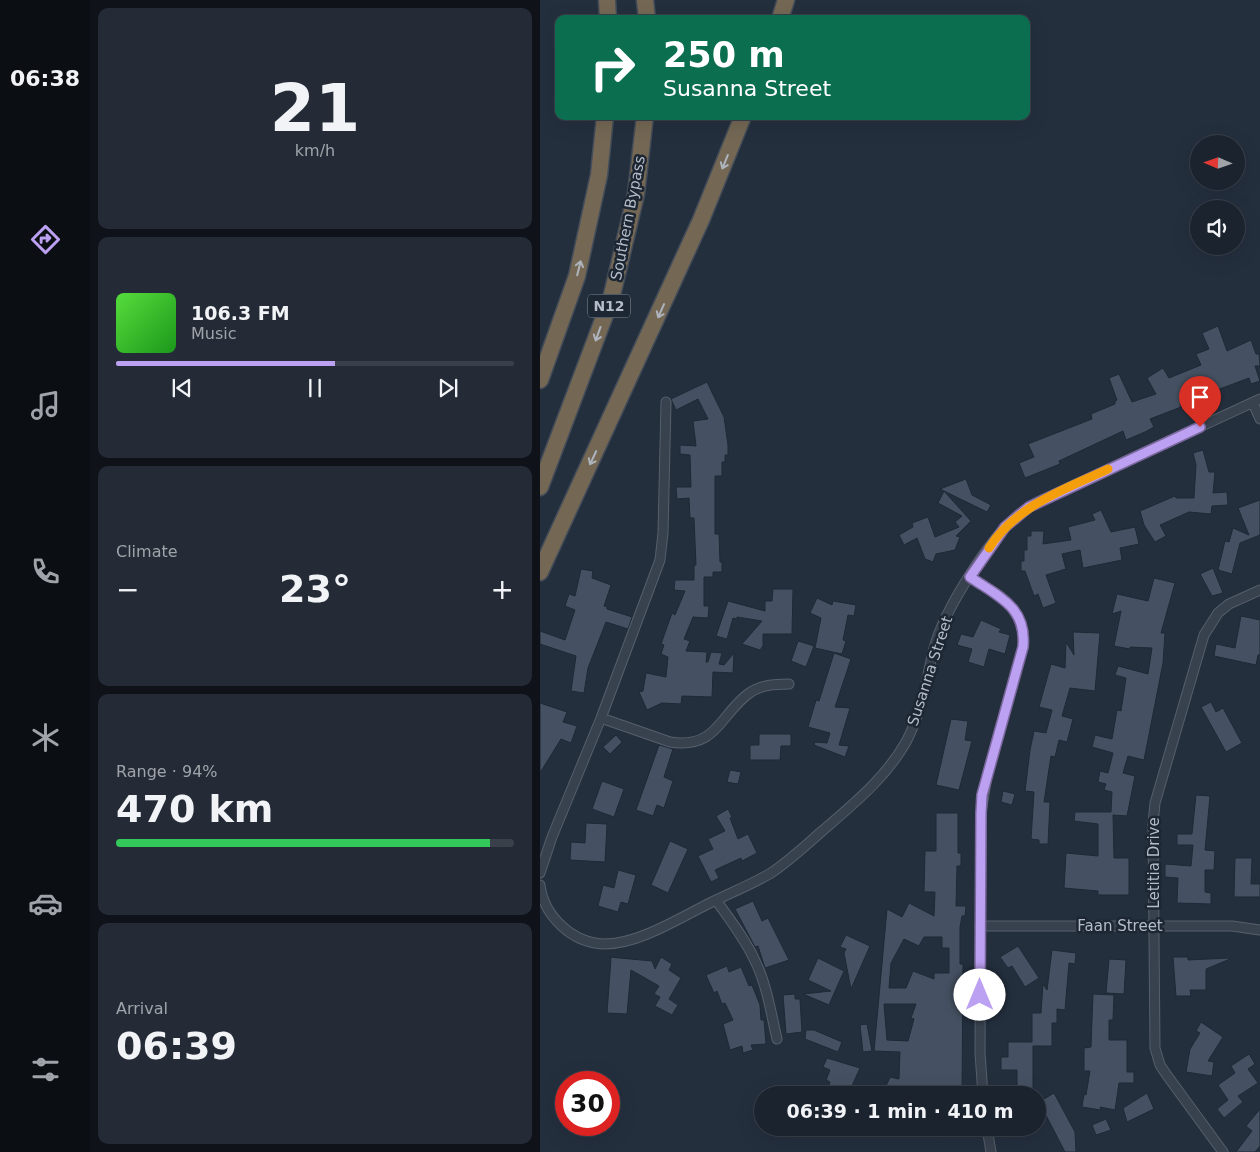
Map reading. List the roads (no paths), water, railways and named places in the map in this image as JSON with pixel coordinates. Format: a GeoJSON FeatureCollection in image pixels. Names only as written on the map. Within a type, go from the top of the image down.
{"type":"FeatureCollection","features":[{"type":"Feature","properties":{"kind":"highway"},"geometry":{"type":"LineString","coordinates":[[607,0],[608,15]]}},
{"type":"Feature","properties":{"kind":"highway"},"geometry":{"type":"LineString","coordinates":[[645,0],[647,15]]}},
{"type":"Feature","properties":{"kind":"highway"},"geometry":{"type":"LineString","coordinates":[[781,15],[786,0]]}},
{"type":"Feature","properties":{"kind":"highway","name":"N12"},"geometry":{"type":"LineString","coordinates":[[540,380],[579,267],[599,175],[605,120]]}},
{"type":"Feature","properties":{"kind":"highway","name":"Southern Bypass"},"geometry":{"type":"LineString","coordinates":[[540,487],[611,299],[636,194],[645,120]]}},
{"type":"Feature","properties":{"kind":"highway"},"geometry":{"type":"LineString","coordinates":[[540,572],[690,246],[741,120]]}},
{"type":"Feature","properties":{"kind":"street"},"geometry":{"type":"LineString","coordinates":[[1256,401],[1260,419]]}},
{"type":"Feature","properties":{"kind":"street","name":"Susanna Street"},"geometry":{"type":"LineString","coordinates":[[540,885],[546,907],[558,923],[584,940],[604,944],[623,942],[656,929],[753,882],[782,865],[850,807],[882,776],[894,760],[912,729],[922,703],[938,634],[970,577],[1005,527],[1029,507],[1256,401]]}},
{"type":"Feature","properties":{"kind":"street"},"geometry":{"type":"LineString","coordinates":[[540,873],[552,837],[601,718],[660,560],[663,533],[666,402]]}},
{"type":"Feature","properties":{"kind":"street"},"geometry":{"type":"LineString","coordinates":[[970,577],[1013,608],[1019,616],[1024,636],[1023,647],[982,795],[980,1053],[982,1086]]}},
{"type":"Feature","properties":{"kind":"street","name":"Letitia Drive"},"geometry":{"type":"LineString","coordinates":[[1223,1152],[1166,1074],[1157,1057],[1154,1037],[1153,824],[1155,803],[1198,652],[1210,624],[1218,613],[1230,604],[1260,590]]}},
{"type":"Feature","properties":{"kind":"street"},"geometry":{"type":"LineString","coordinates":[[601,718],[670,742],[695,741],[711,734],[720,727],[749,693],[771,684],[789,684]]}},
{"type":"Feature","properties":{"kind":"street"},"geometry":{"type":"LineString","coordinates":[[716,900],[757,963],[769,1003],[776,1039]]}},
{"type":"Feature","properties":{"kind":"street","name":"Faan Street"},"geometry":{"type":"LineString","coordinates":[[980,926],[1232,926],[1260,930]]}},
{"type":"Feature","properties":{"kind":"street"},"geometry":{"type":"LineString","coordinates":[[988,1136],[991,1152]]}}]}
